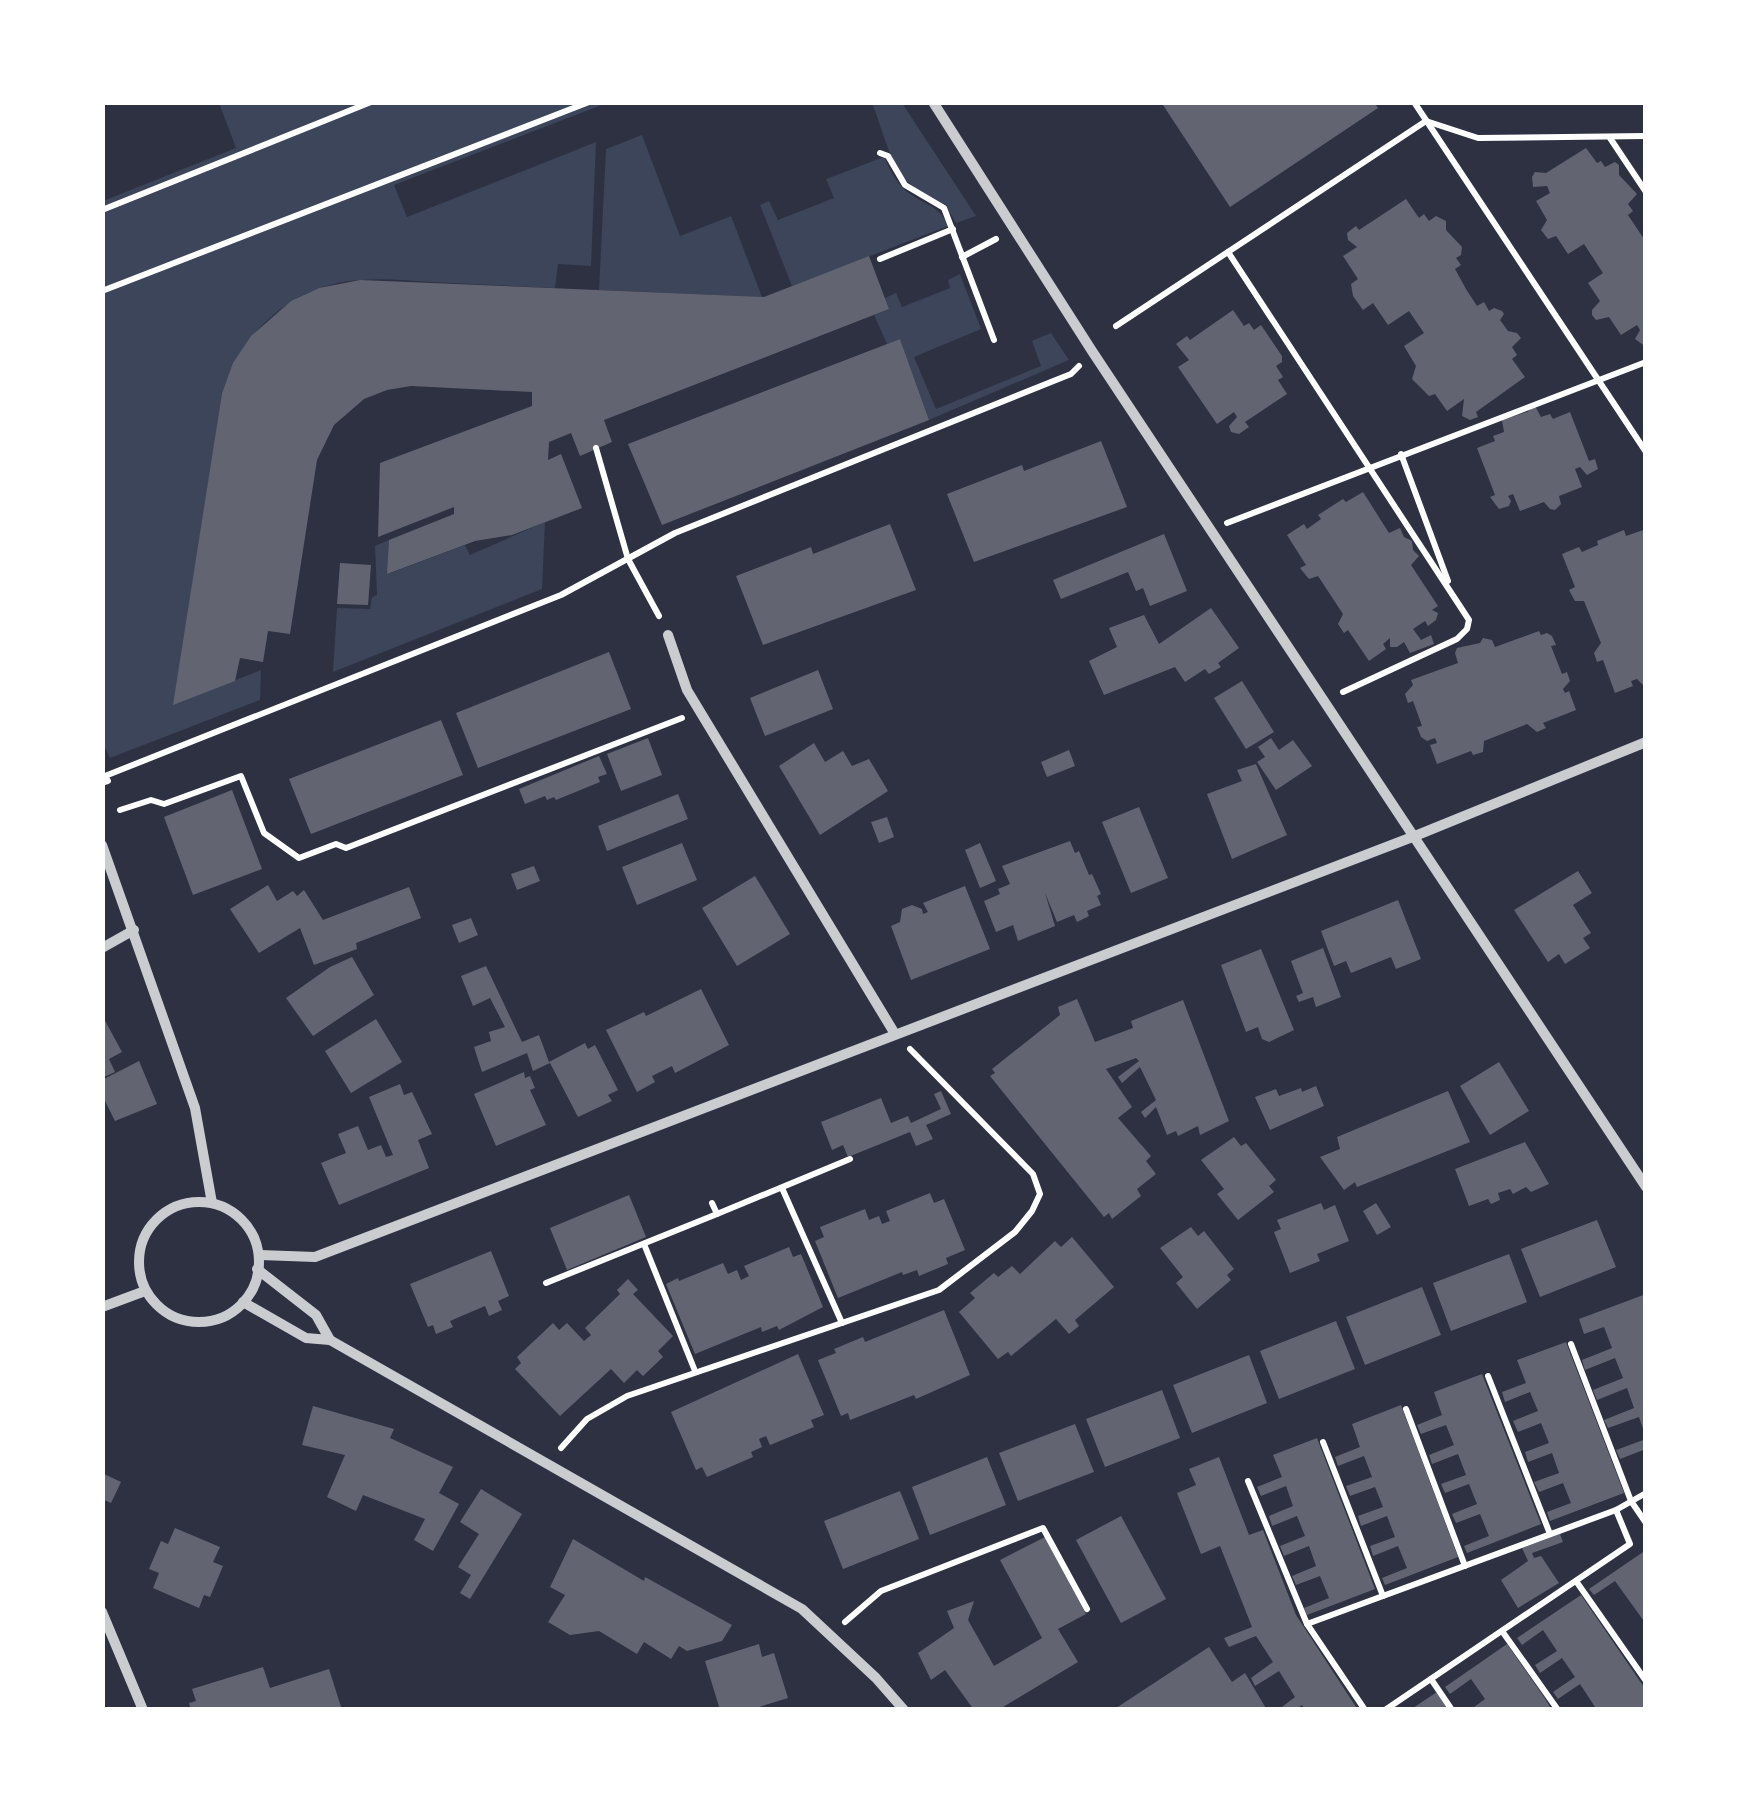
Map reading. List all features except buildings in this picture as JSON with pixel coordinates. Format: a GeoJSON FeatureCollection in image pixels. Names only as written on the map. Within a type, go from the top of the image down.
{"type":"FeatureCollection","features":[{"type":"Feature","properties":{"kind":"street"},"geometry":{"type":"LineString","coordinates":[[933,102],[1646,1187]]}},
{"type":"Feature","properties":{"kind":"street"},"geometry":{"type":"LineString","coordinates":[[668,635],[688,690],[896,1034]]}},
{"type":"Feature","properties":{"kind":"street"},"geometry":{"type":"LineString","coordinates":[[260,1256],[315,1257],[1414,836],[1646,742]]}},
{"type":"Feature","properties":{"kind":"street"},"geometry":{"type":"LineString","coordinates":[[102,844],[195,1108],[212,1202]]}},
{"type":"Feature","properties":{"kind":"street"},"geometry":{"type":"LineString","coordinates":[[102,948],[134,930]]}},
{"type":"Feature","properties":{"kind":"street"},"geometry":{"type":"LineString","coordinates":[[192,1202],[212,1202],[242,1218],[260,1256],[252,1292],[231,1314],[206,1323],[172,1316],[145,1290],[139,1268],[141,1243],[161,1214],[192,1202]]}},
{"type":"Feature","properties":{"kind":"street"},"geometry":{"type":"LineString","coordinates":[[258,1268],[316,1316],[330,1340]]}},
{"type":"Feature","properties":{"kind":"street"},"geometry":{"type":"LineString","coordinates":[[102,1307],[145,1290]]}},
{"type":"Feature","properties":{"kind":"street"},"geometry":{"type":"LineString","coordinates":[[243,1302],[306,1338],[330,1340],[802,1609],[876,1678],[904,1710]]}},
{"type":"Feature","properties":{"kind":"street"},"geometry":{"type":"LineString","coordinates":[[102,1612],[143,1710]]}},
{"type":"Feature","properties":{"kind":"path"},"geometry":{"type":"LineString","coordinates":[[102,210],[371,102]]}},
{"type":"Feature","properties":{"kind":"path"},"geometry":{"type":"LineString","coordinates":[[102,291],[590,102]]}},
{"type":"Feature","properties":{"kind":"path"},"geometry":{"type":"LineString","coordinates":[[1414,102],[1646,452]]}},
{"type":"Feature","properties":{"kind":"path"},"geometry":{"type":"LineString","coordinates":[[1426,121],[1478,138],[1646,136]]}},
{"type":"Feature","properties":{"kind":"path"},"geometry":{"type":"LineString","coordinates":[[1116,326],[1426,121]]}},
{"type":"Feature","properties":{"kind":"path"},"geometry":{"type":"LineString","coordinates":[[1609,136],[1646,192]]}},
{"type":"Feature","properties":{"kind":"path"},"geometry":{"type":"LineString","coordinates":[[880,153],[888,156],[905,184],[944,208],[994,340]]}},
{"type":"Feature","properties":{"kind":"path"},"geometry":{"type":"LineString","coordinates":[[880,259],[953,229]]}},
{"type":"Feature","properties":{"kind":"path"},"geometry":{"type":"LineString","coordinates":[[962,256],[997,239]]}},
{"type":"Feature","properties":{"kind":"path"},"geometry":{"type":"LineString","coordinates":[[1228,252],[1469,620],[1467,629],[1457,639],[1324,700]]}},
{"type":"Feature","properties":{"kind":"path"},"geometry":{"type":"LineString","coordinates":[[1211,530],[1646,362]]}},
{"type":"Feature","properties":{"kind":"path"},"geometry":{"type":"LineString","coordinates":[[105,782],[105,776],[560,595],[676,533],[1070,374],[1080,365]]}},
{"type":"Feature","properties":{"kind":"path"},"geometry":{"type":"LineString","coordinates":[[596,448],[628,559],[646,590]]}},
{"type":"Feature","properties":{"kind":"path"},"geometry":{"type":"LineString","coordinates":[[1401,454],[1454,597]]}},
{"type":"Feature","properties":{"kind":"path"},"geometry":{"type":"LineString","coordinates":[[120,810],[151,800],[164,804],[242,776],[264,834],[299,858],[336,844],[346,848],[700,711]]}},
{"type":"Feature","properties":{"kind":"path"},"geometry":{"type":"LineString","coordinates":[[545,1464],[587,1419],[627,1396],[939,1290],[1015,1232],[1032,1212],[1040,1194],[1033,1174],[896,1034]]}},
{"type":"Feature","properties":{"kind":"path"},"geometry":{"type":"LineString","coordinates":[[546,1283],[850,1159]]}},
{"type":"Feature","properties":{"kind":"path"},"geometry":{"type":"LineString","coordinates":[[782,1188],[842,1323]]}},
{"type":"Feature","properties":{"kind":"path"},"geometry":{"type":"LineString","coordinates":[[712,1203],[716,1214]]}},
{"type":"Feature","properties":{"kind":"path"},"geometry":{"type":"LineString","coordinates":[[644,1244],[694,1371]]}},
{"type":"Feature","properties":{"kind":"path"},"geometry":{"type":"LineString","coordinates":[[1571,1344],[1631,1501],[1646,1523]]}},
{"type":"Feature","properties":{"kind":"path"},"geometry":{"type":"LineString","coordinates":[[1488,1376],[1550,1534]]}},
{"type":"Feature","properties":{"kind":"path"},"geometry":{"type":"LineString","coordinates":[[1406,1409],[1466,1566]]}},
{"type":"Feature","properties":{"kind":"path"},"geometry":{"type":"LineString","coordinates":[[1322,1442],[1383,1596]]}},
{"type":"Feature","properties":{"kind":"path"},"geometry":{"type":"LineString","coordinates":[[1248,1482],[1307,1624],[1365,1710]]}},
{"type":"Feature","properties":{"kind":"path"},"geometry":{"type":"LineString","coordinates":[[1307,1624],[1616,1510],[1646,1493]]}},
{"type":"Feature","properties":{"kind":"path"},"geometry":{"type":"LineString","coordinates":[[1385,1710],[1630,1544],[1616,1510]]}},
{"type":"Feature","properties":{"kind":"path"},"geometry":{"type":"LineString","coordinates":[[829,1635],[881,1591],[1044,1528],[1087,1609]]}},
{"type":"Feature","properties":{"kind":"path"},"geometry":{"type":"LineString","coordinates":[[1576,1581],[1646,1681]]}},
{"type":"Feature","properties":{"kind":"path"},"geometry":{"type":"LineString","coordinates":[[1502,1631],[1558,1710]]}},
{"type":"Feature","properties":{"kind":"path"},"geometry":{"type":"LineString","coordinates":[[1431,1679],[1452,1710]]}},
{"type":"Feature","properties":{"kind":"shaded area"},"geometry":{"type":"Polygon","coordinates":[[[219,103],[607,103],[394,185],[407,217],[596,142],[591,266],[558,264],[555,288],[388,279],[337,283],[293,300],[258,330],[231,370],[222,393],[174,704],[261,670],[260,700],[110,758],[102,741],[103,201],[236,148],[219,103]]]}},
{"type":"Feature","properties":{"kind":"shaded area"},"geometry":{"type":"Polygon","coordinates":[[[872,103],[902,103],[976,216],[956,223],[940,203],[909,183],[891,156],[872,103]]]}},
{"type":"Feature","properties":{"kind":"shaded area"},"geometry":{"type":"Polygon","coordinates":[[[642,135],[680,236],[731,216],[762,297],[599,290],[606,149],[642,135]]]}},
{"type":"Feature","properties":{"kind":"shaded area"},"geometry":{"type":"Polygon","coordinates":[[[884,157],[902,187],[935,209],[948,226],[792,286],[760,205],[769,201],[778,220],[834,198],[826,179],[884,157]]]}},
{"type":"Feature","properties":{"kind":"shaded area"},"geometry":{"type":"Polygon","coordinates":[[[960,274],[981,329],[914,357],[936,409],[1041,366],[1032,341],[1051,333],[1069,360],[929,420],[900,339],[887,344],[874,315],[889,309],[885,298],[896,293],[902,307],[950,288],[948,280],[960,274]]]}},
{"type":"Feature","properties":{"kind":"shaded area"},"geometry":{"type":"Polygon","coordinates":[[[545,522],[542,589],[333,672],[337,608],[370,609],[372,597],[377,595],[375,546],[389,540],[388,574],[465,545],[470,555],[545,522]]]}}]}
